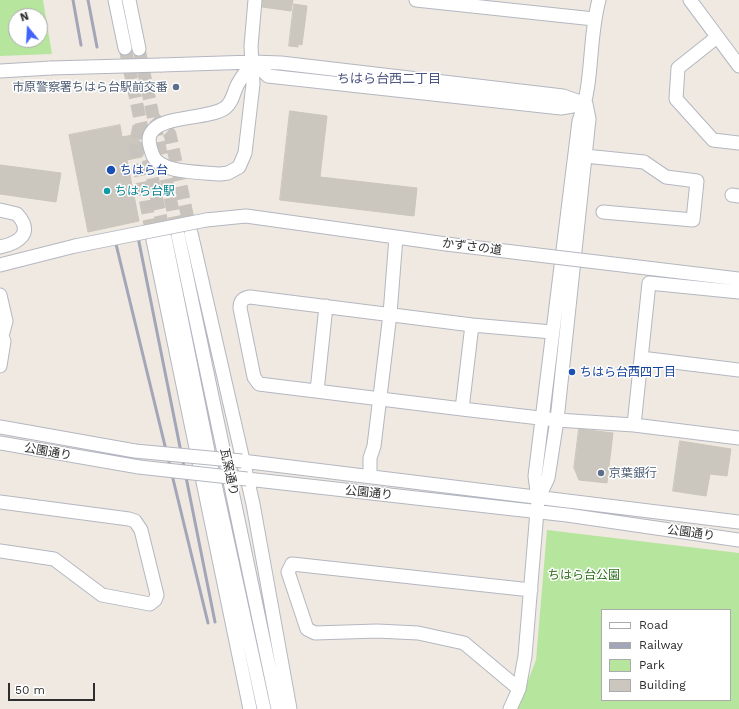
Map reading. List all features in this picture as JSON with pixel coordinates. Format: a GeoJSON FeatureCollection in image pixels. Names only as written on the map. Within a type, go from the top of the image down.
{"type":"FeatureCollection","features":[{"type":"Feature","properties":{"kind":"street"},"geometry":{"type":"LineString","coordinates":[[115,0],[125,48]]}},
{"type":"Feature","properties":{"kind":"street"},"geometry":{"type":"LineString","coordinates":[[129,0],[139,49]]}},
{"type":"Feature","properties":{"kind":"street"},"geometry":{"type":"LineString","coordinates":[[253,62],[238,83],[233,99],[221,110],[155,127],[150,134],[149,142],[153,158],[157,163],[169,169],[220,174],[228,173],[239,167],[243,160],[253,84],[253,62],[251,46],[255,0]]}},
{"type":"Feature","properties":{"kind":"street"},"geometry":{"type":"LineString","coordinates":[[416,0],[482,3],[594,20]]}},
{"type":"Feature","properties":{"kind":"street"},"geometry":{"type":"LineString","coordinates":[[537,505],[548,478],[557,420],[589,119],[586,104],[594,20],[599,0]]}},
{"type":"Feature","properties":{"kind":"street"},"geometry":{"type":"LineString","coordinates":[[690,0],[739,66]]}},
{"type":"Feature","properties":{"kind":"street"},"geometry":{"type":"LineString","coordinates":[[717,37],[678,68],[676,99],[713,140],[739,143]]}},
{"type":"Feature","properties":{"kind":"street"},"geometry":{"type":"LineString","coordinates":[[0,71],[253,62],[281,63],[563,96],[586,104]]}},
{"type":"Feature","properties":{"kind":"street"},"geometry":{"type":"LineString","coordinates":[[510,709],[519,689],[525,656],[537,505],[535,476],[579,121],[586,104]]}},
{"type":"Feature","properties":{"kind":"street"},"geometry":{"type":"LineString","coordinates":[[585,156],[644,162],[666,177],[697,181],[693,220],[602,212]]}},
{"type":"Feature","properties":{"kind":"street"},"geometry":{"type":"LineString","coordinates":[[0,210],[17,214],[25,225],[24,234],[20,240],[13,245],[0,248]]}},
{"type":"Feature","properties":{"kind":"street","name":"かずさの道"},"geometry":{"type":"LineString","coordinates":[[0,265],[75,246],[206,220],[246,216],[446,244],[739,279]]}},
{"type":"Feature","properties":{"kind":"street","name":"瓦窯通り"},"geometry":{"type":"LineString","coordinates":[[242,461],[185,234],[278,709]]}},
{"type":"Feature","properties":{"kind":"street"},"geometry":{"type":"LineString","coordinates":[[370,476],[370,458],[374,446],[390,314],[396,237]]}},
{"type":"Feature","properties":{"kind":"street","name":"瓦窯通り"},"geometry":{"type":"LineString","coordinates":[[198,457],[159,239],[209,454],[264,709]]}},
{"type":"Feature","properties":{"kind":"street"},"geometry":{"type":"LineString","coordinates":[[634,425],[649,283],[739,292]]}},
{"type":"Feature","properties":{"kind":"street"},"geometry":{"type":"LineString","coordinates":[[0,295],[6,321],[1,334],[4,340],[0,366]]}},
{"type":"Feature","properties":{"kind":"street"},"geometry":{"type":"LineString","coordinates":[[552,332],[472,325],[250,297],[244,298],[240,302],[256,381],[264,385],[557,420],[634,425],[739,438]]}},
{"type":"Feature","properties":{"kind":"street"},"geometry":{"type":"LineString","coordinates":[[317,392],[326,306]]}},
{"type":"Feature","properties":{"kind":"street"},"geometry":{"type":"LineString","coordinates":[[462,409],[472,325]]}},
{"type":"Feature","properties":{"kind":"street"},"geometry":{"type":"LineString","coordinates":[[641,358],[739,370]]}},
{"type":"Feature","properties":{"kind":"street","name":"公園通り"},"geometry":{"type":"LineString","coordinates":[[0,427],[135,451],[242,461],[370,476],[739,540]]}},
{"type":"Feature","properties":{"kind":"street","name":"公園通り"},"geometry":{"type":"LineString","coordinates":[[0,444],[139,467],[247,479],[739,522]]}},
{"type":"Feature","properties":{"kind":"street"},"geometry":{"type":"LineString","coordinates":[[198,457],[249,704]]}},
{"type":"Feature","properties":{"kind":"street"},"geometry":{"type":"LineString","coordinates":[[242,461],[253,504],[290,709]]}},
{"type":"Feature","properties":{"kind":"street"},"geometry":{"type":"LineString","coordinates":[[0,502],[129,519],[135,522],[141,530],[156,595],[155,600],[150,604],[102,595],[54,560],[0,551]]}},
{"type":"Feature","properties":{"kind":"street"},"geometry":{"type":"LineString","coordinates":[[519,689],[481,655],[464,643],[418,633],[377,631],[315,634],[307,629],[288,572],[292,564],[531,590]]}},
{"type":"Feature","properties":{"kind":"green space"},"geometry":{"type":"Polygon","coordinates":[[[0,0],[43,0],[44,8],[8,8],[8,48],[48,48],[48,30],[52,54],[0,56],[0,0]]]}},
{"type":"Feature","properties":{"kind":"green space","name":"ちはら台公園"},"geometry":{"type":"Polygon","coordinates":[[[547,530],[739,553],[739,709],[517,709],[536,660],[547,530]]]}},
{"type":"Feature","properties":{"kind":"building"},"geometry":{"type":"Polygon","coordinates":[[[263,0],[293,0],[291,11],[262,7],[263,0]]]}},
{"type":"Feature","properties":{"kind":"building"},"geometry":{"type":"Polygon","coordinates":[[[294,4],[307,6],[302,45],[298,44],[298,47],[289,46],[294,4]]]}},
{"type":"Feature","properties":{"kind":"building"},"geometry":{"type":"Polygon","coordinates":[[[290,111],[327,116],[320,177],[417,188],[414,216],[280,200],[290,111]]]}},
{"type":"Feature","properties":{"kind":"building","name":"ちはら台駅"},"geometry":{"type":"Polygon","coordinates":[[[120,125],[122,137],[138,134],[142,157],[127,160],[139,221],[88,232],[69,135],[120,125]]]}},
{"type":"Feature","properties":{"kind":"building"},"geometry":{"type":"Polygon","coordinates":[[[0,165],[61,173],[56,202],[0,194],[0,165]]]}},
{"type":"Feature","properties":{"kind":"building"},"geometry":{"type":"Polygon","coordinates":[[[579,429],[613,433],[607,483],[579,480],[574,468],[579,429]]]}},
{"type":"Feature","properties":{"kind":"building"},"geometry":{"type":"Polygon","coordinates":[[[680,441],[731,449],[727,476],[710,474],[706,496],[673,491],[680,441]]]}},
{"type":"Feature","properties":{"kind":"tunnel"},"geometry":{"type":"LineString","coordinates":[[125,48],[165,238]]}},
{"type":"Feature","properties":{"kind":"tunnel"},"geometry":{"type":"LineString","coordinates":[[139,49],[178,235]]}},
{"type":"Feature","properties":{"kind":"tunnel"},"geometry":{"type":"LineString","coordinates":[[154,118],[170,134],[191,233]]}},
{"type":"Feature","properties":{"kind":"tunnel"},"geometry":{"type":"LineString","coordinates":[[139,126],[135,146],[153,240]]}},
{"type":"Feature","properties":{"kind":"railway"},"geometry":{"type":"LineString","coordinates":[[73,0],[81,45]]}},
{"type":"Feature","properties":{"kind":"railway"},"geometry":{"type":"LineString","coordinates":[[88,0],[97,47]]}},
{"type":"Feature","properties":{"kind":"railway"},"geometry":{"type":"LineString","coordinates":[[138,237],[215,622]]}},
{"type":"Feature","properties":{"kind":"railway"},"geometry":{"type":"LineString","coordinates":[[115,240],[208,623]]}},
{"type":"Feature","properties":{"kind":"place","name":"市原警察署ちはら台駅前交番"},"geometry":{"type":"Point","coordinates":[176,87]}},
{"type":"Feature","properties":{"kind":"place","name":"ちはら台"},"geometry":{"type":"Point","coordinates":[111,170]}},
{"type":"Feature","properties":{"kind":"place","name":"ちはら台駅"},"geometry":{"type":"Point","coordinates":[107,191]}},
{"type":"Feature","properties":{"kind":"place","name":"ちはら台西四丁目"},"geometry":{"type":"Point","coordinates":[572,372]}},
{"type":"Feature","properties":{"kind":"place","name":"京葉銀行"},"geometry":{"type":"Point","coordinates":[601,473]}},
{"type":"Feature","properties":{"kind":"district","name":"ちはら台西二丁目"},"geometry":{"type":"Point","coordinates":[389,79]}}]}
